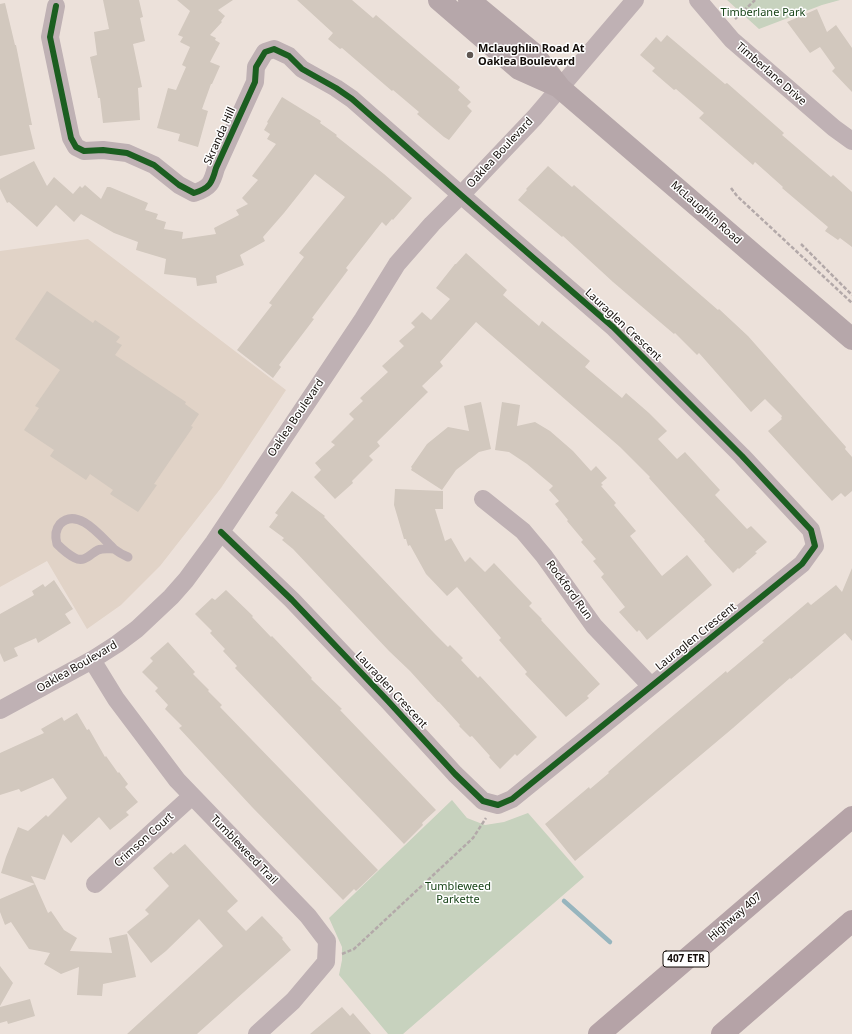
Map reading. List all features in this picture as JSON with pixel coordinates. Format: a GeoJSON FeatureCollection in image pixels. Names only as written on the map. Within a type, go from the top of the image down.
{"type":"FeatureCollection","features":[{"type":"Feature","properties":{"kind":"highway","name":"Highway 407"},"geometry":{"type":"LineString","coordinates":[[600,1034],[852,816]]}},
{"type":"Feature","properties":{"kind":"highway"},"geometry":{"type":"LineString","coordinates":[[722,1034],[852,921]]}},
{"type":"Feature","properties":{"kind":"street"},"geometry":{"type":"LineString","coordinates":[[439,0],[519,69],[560,88]]}},
{"type":"Feature","properties":{"kind":"street"},"geometry":{"type":"LineString","coordinates":[[469,0],[533,53],[560,88]]}},
{"type":"Feature","properties":{"kind":"street","name":"Oaklea Boulevard"},"geometry":{"type":"LineString","coordinates":[[0,710],[92,660],[137,629],[171,597],[186,580],[221,532],[363,319],[397,264],[432,224],[534,117],[635,0]]}},
{"type":"Feature","properties":{"kind":"street","name":"Timberlane Drive"},"geometry":{"type":"LineString","coordinates":[[698,0],[723,31],[834,128],[852,141]]}},
{"type":"Feature","properties":{"kind":"street","name":"Skranda Hill"},"geometry":{"type":"LineString","coordinates":[[56,6],[50,37],[71,138],[76,147],[84,151],[103,150],[127,153],[154,165],[179,185],[194,193],[204,190],[212,182],[216,168],[255,82],[256,67],[265,52],[274,49],[289,56],[302,69],[352,98],[461,195]]}},
{"type":"Feature","properties":{"kind":"street","name":"McLaughlin Road"},"geometry":{"type":"LineString","coordinates":[[560,88],[852,339]]}},
{"type":"Feature","properties":{"kind":"street","name":"Lauraglen Crescent"},"geometry":{"type":"LineString","coordinates":[[221,532],[292,600],[455,774],[483,801],[498,805],[512,799],[802,564],[815,546],[811,530],[742,456],[613,327],[461,195]]}},
{"type":"Feature","properties":{"kind":"street","name":"Rockford Run"},"geometry":{"type":"LineString","coordinates":[[483,498],[523,531],[544,556],[594,626],[651,686]]}},
{"type":"Feature","properties":{"kind":"street","name":"Tumbleweed Trail"},"geometry":{"type":"LineString","coordinates":[[92,660],[116,699],[177,780],[308,916],[327,941],[326,962]]}},
{"type":"Feature","properties":{"kind":"street","name":"Crimson Court"},"geometry":{"type":"LineString","coordinates":[[95,884],[192,796]]}},
{"type":"Feature","properties":{"kind":"street"},"geometry":{"type":"LineString","coordinates":[[257,1034],[293,1000],[326,962]]}},
{"type":"Feature","properties":{"kind":"lane"},"geometry":{"type":"LineString","coordinates":[[114,549],[97,551],[87,558],[76,559],[57,544],[55,533],[57,527],[66,520],[72,518],[78,519],[100,534],[114,549],[128,557]]}},
{"type":"Feature","properties":{"kind":"path"},"geometry":{"type":"LineString","coordinates":[[723,31],[755,0]]}},
{"type":"Feature","properties":{"kind":"path"},"geometry":{"type":"LineString","coordinates":[[731,188],[737,196],[852,303]]}},
{"type":"Feature","properties":{"kind":"path"},"geometry":{"type":"LineString","coordinates":[[801,244],[852,295]]}},
{"type":"Feature","properties":{"kind":"path"},"geometry":{"type":"LineString","coordinates":[[326,962],[354,949],[473,838],[481,825],[498,805]]}},
{"type":"Feature","properties":{"kind":"shaded area"},"geometry":{"type":"Polygon","coordinates":[[[88,239],[286,390],[221,488],[160,566],[121,605],[87,629],[47,561],[0,587],[0,251],[88,239]]]}},
{"type":"Feature","properties":{"kind":"green space","name":"Timberlane Park"},"geometry":{"type":"Polygon","coordinates":[[[727,0],[840,0],[822,5],[759,29],[727,0]]]}},
{"type":"Feature","properties":{"kind":"green space","name":"Tumbleweed Parkette"},"geometry":{"type":"Polygon","coordinates":[[[452,800],[467,818],[485,825],[504,822],[528,813],[584,877],[403,1034],[388,1034],[339,975],[342,960],[342,947],[329,918],[452,800]]]}},
{"type":"Feature","properties":{"kind":"building"},"geometry":{"type":"Polygon","coordinates":[[[103,0],[139,0],[143,17],[140,18],[145,41],[133,44],[142,87],[138,88],[140,120],[103,123],[100,98],[98,98],[90,57],[97,55],[94,32],[109,29],[103,0]]]}},
{"type":"Feature","properties":{"kind":"building"},"geometry":{"type":"Polygon","coordinates":[[[177,0],[233,0],[218,10],[225,16],[221,21],[222,22],[210,35],[216,38],[215,40],[220,43],[210,62],[220,66],[211,84],[202,109],[208,111],[198,147],[178,141],[180,134],[157,128],[168,88],[176,90],[186,67],[182,65],[190,47],[180,42],[183,37],[178,35],[190,11],[177,0]]]}},
{"type":"Feature","properties":{"kind":"building"},"geometry":{"type":"Polygon","coordinates":[[[297,0],[352,0],[373,18],[376,15],[460,87],[458,90],[471,102],[467,106],[472,111],[449,140],[444,137],[417,114],[419,112],[393,90],[392,91],[342,48],[340,49],[328,39],[333,33],[297,0]]]}},
{"type":"Feature","properties":{"kind":"building"},"geometry":{"type":"Polygon","coordinates":[[[5,3],[16,45],[32,125],[29,125],[35,149],[0,156],[0,4],[5,3]]]}},
{"type":"Feature","properties":{"kind":"building"},"geometry":{"type":"Polygon","coordinates":[[[817,9],[827,32],[836,25],[852,48],[852,92],[832,71],[835,68],[820,47],[810,53],[787,22],[817,9]]]}},
{"type":"Feature","properties":{"kind":"building"},"geometry":{"type":"Polygon","coordinates":[[[667,35],[725,84],[727,83],[784,133],[782,135],[831,177],[833,175],[852,192],[852,247],[840,238],[838,240],[825,231],[828,227],[782,188],[783,187],[755,162],[753,165],[699,118],[704,113],[652,71],[655,68],[640,55],[656,37],[661,42],[667,35]]]}},
{"type":"Feature","properties":{"kind":"building"},"geometry":{"type":"Polygon","coordinates":[[[282,97],[321,121],[320,123],[337,135],[336,136],[412,198],[386,226],[382,222],[346,268],[348,270],[312,318],[314,319],[279,365],[281,367],[273,378],[237,350],[272,305],[269,303],[304,257],[299,253],[345,197],[315,174],[263,237],[265,241],[240,255],[244,265],[216,276],[217,283],[197,286],[196,278],[164,274],[166,259],[136,250],[138,242],[114,233],[81,214],[74,222],[56,205],[37,227],[9,202],[7,203],[0,189],[0,179],[34,161],[47,186],[54,177],[73,194],[80,186],[82,188],[85,185],[101,199],[107,187],[110,187],[148,203],[145,210],[158,214],[156,219],[166,222],[164,229],[183,232],[182,239],[216,234],[214,228],[239,215],[236,210],[248,204],[242,198],[258,180],[252,176],[276,144],[267,139],[270,134],[264,130],[282,97]]]}},
{"type":"Feature","properties":{"kind":"building"},"geometry":{"type":"Polygon","coordinates":[[[548,166],[572,187],[574,185],[718,310],[719,309],[748,336],[846,447],[845,449],[852,457],[852,491],[845,497],[841,493],[832,501],[768,431],[782,419],[782,416],[765,399],[751,412],[699,353],[697,355],[675,333],[674,334],[613,282],[563,236],[562,237],[518,200],[527,190],[526,189],[548,166]]]}},
{"type":"Feature","properties":{"kind":"building"},"geometry":{"type":"Polygon","coordinates":[[[466,253],[507,290],[503,295],[539,326],[542,321],[590,361],[585,367],[622,398],[626,393],[667,431],[658,439],[677,459],[685,452],[720,490],[715,495],[747,529],[751,526],[767,542],[755,552],[757,553],[733,573],[649,478],[650,477],[620,447],[476,322],[440,362],[443,366],[422,386],[428,392],[377,442],[380,446],[369,456],[373,460],[352,481],[353,483],[335,499],[314,477],[321,470],[315,463],[335,445],[331,442],[354,419],[349,414],[363,401],[360,398],[388,372],[382,366],[404,346],[399,341],[415,327],[411,323],[422,312],[431,320],[450,299],[436,288],[466,253]]]}},
{"type":"Feature","properties":{"kind":"building"},"geometry":{"type":"Polygon","coordinates":[[[47,291],[93,323],[95,320],[120,337],[116,342],[122,345],[115,355],[186,402],[185,404],[199,414],[191,426],[193,427],[154,484],[157,485],[138,512],[110,494],[113,490],[90,474],[86,480],[50,456],[54,450],[24,430],[39,408],[35,406],[60,370],[15,339],[47,291]]]}},
{"type":"Feature","properties":{"kind":"building"},"geometry":{"type":"Polygon","coordinates":[[[481,402],[491,449],[479,452],[456,470],[442,490],[411,470],[411,467],[427,444],[448,427],[469,431],[464,406],[481,402]]]}},
{"type":"Feature","properties":{"kind":"building"},"geometry":{"type":"Polygon","coordinates":[[[502,402],[520,405],[517,426],[535,422],[550,431],[573,451],[591,471],[596,466],[607,478],[601,483],[603,485],[601,486],[616,503],[614,505],[636,531],[630,536],[662,576],[687,555],[712,585],[647,640],[639,630],[637,632],[619,612],[625,607],[601,577],[604,574],[593,561],[596,559],[581,542],[583,540],[555,504],[559,501],[549,490],[553,486],[527,464],[509,452],[495,450],[502,402]]]}},
{"type":"Feature","properties":{"kind":"building"},"geometry":{"type":"Polygon","coordinates":[[[395,489],[443,491],[443,509],[435,509],[445,541],[451,538],[465,562],[470,557],[485,572],[494,563],[532,603],[529,606],[600,684],[587,696],[589,698],[566,717],[525,674],[527,672],[499,640],[501,638],[457,587],[447,596],[426,574],[410,545],[408,546],[406,539],[404,539],[394,505],[395,489]]]}},
{"type":"Feature","properties":{"kind":"building"},"geometry":{"type":"Polygon","coordinates":[[[292,491],[325,516],[324,517],[434,633],[448,647],[450,645],[463,658],[461,660],[478,678],[480,676],[537,737],[517,756],[515,754],[500,769],[472,736],[470,737],[459,726],[460,725],[410,671],[389,651],[293,549],[282,540],[284,538],[269,527],[278,515],[275,513],[292,491]]]}},
{"type":"Feature","properties":{"kind":"building"},"geometry":{"type":"Polygon","coordinates":[[[852,568],[852,641],[845,633],[575,861],[545,824],[589,787],[590,789],[609,773],[608,772],[656,730],[726,671],[727,673],[764,642],[762,641],[808,602],[811,605],[836,585],[842,592],[852,568]]]}},
{"type":"Feature","properties":{"kind":"building"},"geometry":{"type":"Polygon","coordinates":[[[54,580],[73,609],[65,614],[71,623],[38,643],[36,638],[14,648],[18,656],[4,662],[0,653],[0,614],[34,595],[32,591],[43,584],[45,587],[54,580]]]}},
{"type":"Feature","properties":{"kind":"building"},"geometry":{"type":"Polygon","coordinates":[[[226,590],[296,661],[312,678],[311,679],[342,709],[340,710],[436,810],[422,823],[423,825],[404,844],[235,668],[237,666],[223,651],[225,649],[210,633],[212,631],[195,614],[212,598],[215,600],[226,590]]]}},
{"type":"Feature","properties":{"kind":"building"},"geometry":{"type":"Polygon","coordinates":[[[168,642],[195,672],[193,674],[222,705],[220,707],[378,870],[356,891],[354,889],[343,900],[252,807],[179,728],[182,726],[165,709],[168,705],[155,691],[158,688],[142,672],[153,661],[150,658],[168,642]]]}},
{"type":"Feature","properties":{"kind":"building"},"geometry":{"type":"Polygon","coordinates":[[[77,713],[87,730],[89,729],[105,757],[106,756],[128,784],[125,787],[138,802],[126,812],[129,815],[110,830],[99,817],[71,843],[63,834],[45,880],[31,876],[35,884],[1,873],[18,827],[28,831],[46,815],[48,817],[67,798],[53,778],[21,792],[19,789],[0,795],[0,753],[44,733],[41,729],[62,717],[64,721],[77,713]]]}},
{"type":"Feature","properties":{"kind":"building"},"geometry":{"type":"Polygon","coordinates":[[[185,844],[238,901],[227,911],[246,931],[262,916],[283,938],[282,939],[291,950],[197,1034],[127,1034],[223,946],[199,919],[166,951],[151,963],[127,932],[149,914],[145,910],[169,886],[153,868],[171,852],[173,854],[185,844]]]}},
{"type":"Feature","properties":{"kind":"building"},"geometry":{"type":"Polygon","coordinates":[[[35,884],[48,913],[51,911],[64,930],[77,938],[70,951],[112,953],[109,938],[127,934],[136,977],[103,984],[102,996],[77,995],[79,967],[61,974],[44,964],[50,953],[29,949],[11,922],[5,925],[0,912],[0,899],[35,884]]]}},
{"type":"Feature","properties":{"kind":"building"},"geometry":{"type":"Polygon","coordinates":[[[0,966],[13,983],[0,1006],[0,966]]]}},
{"type":"Feature","properties":{"kind":"building"},"geometry":{"type":"Polygon","coordinates":[[[30,999],[35,1016],[8,1024],[7,1021],[0,1023],[0,1007],[30,999]]]}},
{"type":"Feature","properties":{"kind":"building"},"geometry":{"type":"Polygon","coordinates":[[[342,1007],[350,1016],[353,1013],[371,1034],[310,1034],[342,1007]]]}},
{"type":"Feature","properties":{"kind":"waterway"},"geometry":{"type":"LineString","coordinates":[[564,901],[610,942]]}},
{"type":"Feature","properties":{"kind":"cycle path"},"geometry":{"type":"LineString","coordinates":[[56,6],[50,37],[71,138],[76,147],[84,151],[103,150],[127,153],[154,165],[179,185],[194,193],[204,189],[212,181],[216,168],[255,82],[256,67],[265,52],[274,49],[289,56],[302,69],[336,88],[352,99],[613,327],[742,456],[811,530],[815,546],[802,564],[512,799],[498,805],[483,801],[455,774],[292,600],[221,532]]}},
{"type":"Feature","properties":{"kind":"place","name":"Mclaughlin Road At Oaklea Boulevard"},"geometry":{"type":"Point","coordinates":[470,55]}}]}
